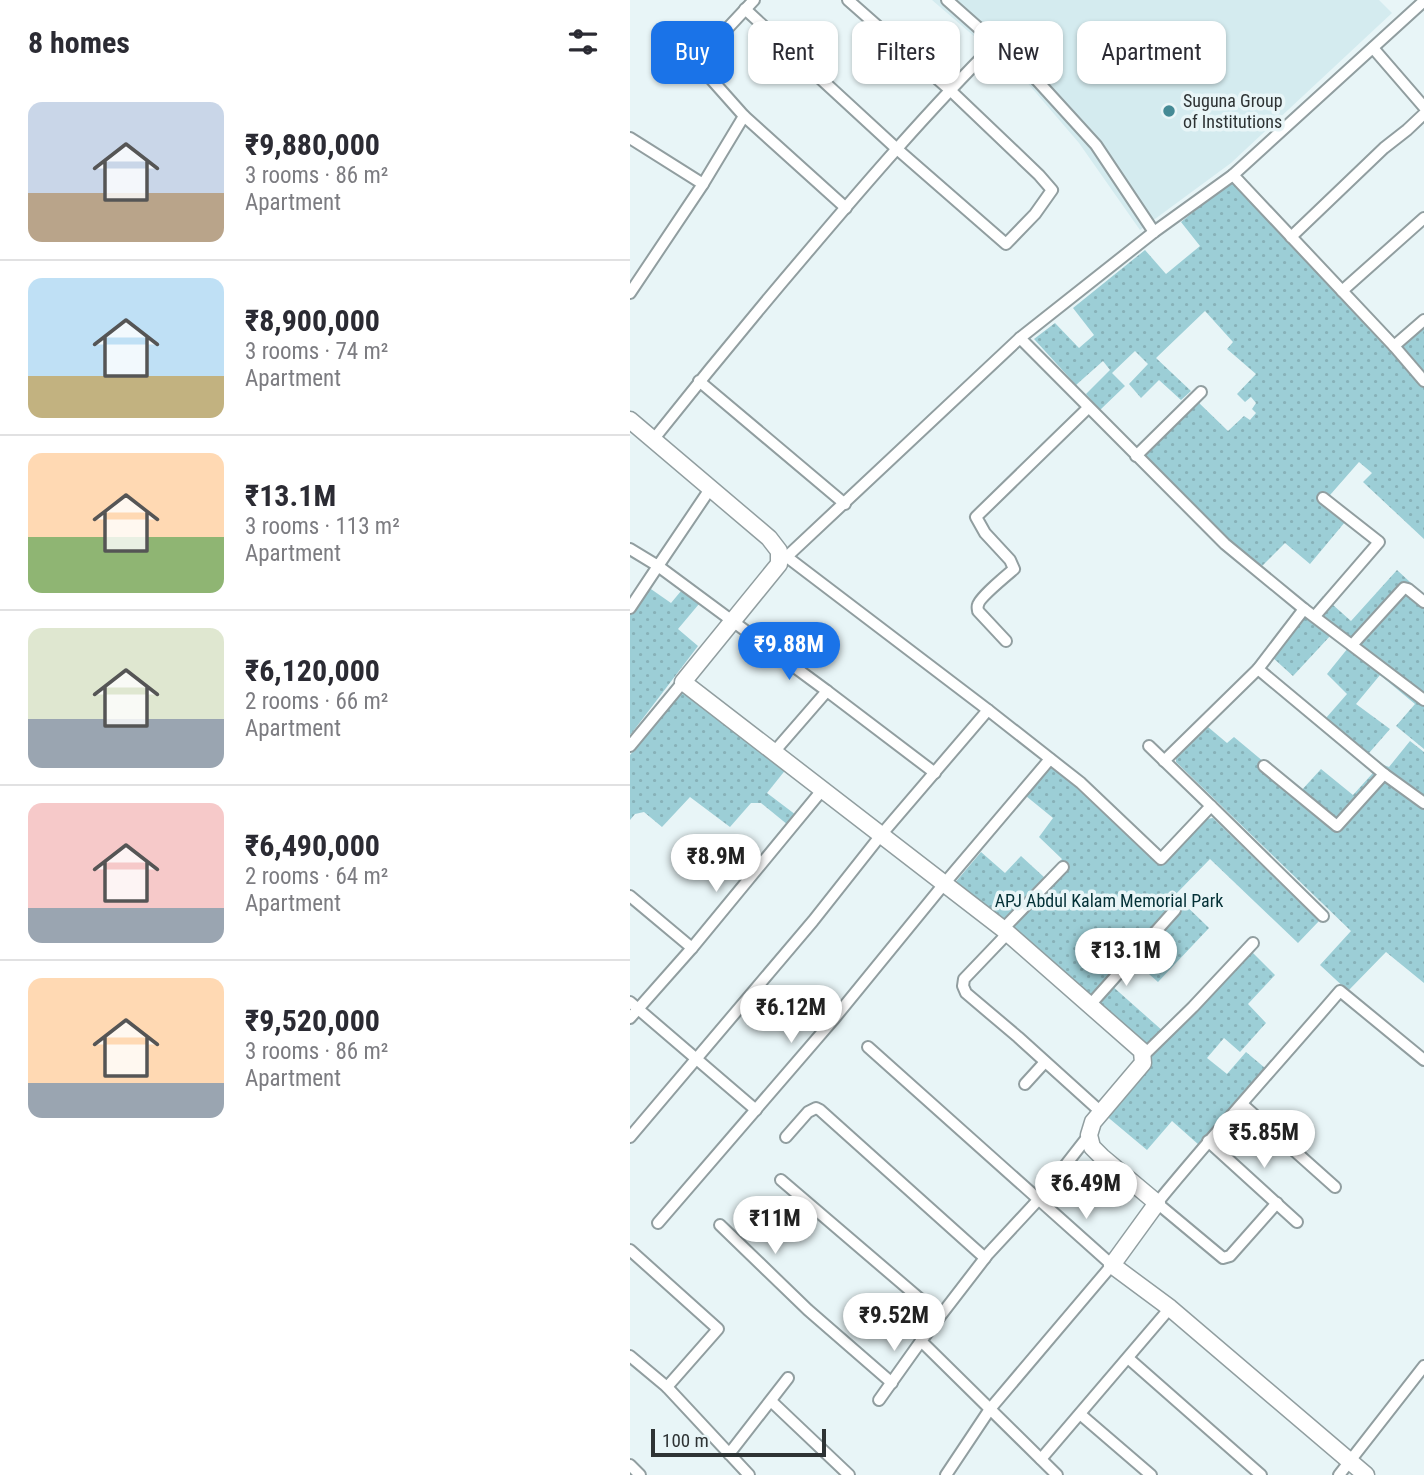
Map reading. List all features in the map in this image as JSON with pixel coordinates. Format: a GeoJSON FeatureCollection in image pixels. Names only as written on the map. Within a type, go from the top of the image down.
{"type":"FeatureCollection","features":[{"type":"Feature","properties":{"kind":"street"},"geometry":{"type":"LineString","coordinates":[[754,0],[696,62],[744,116],[846,208]]}},
{"type":"Feature","properties":{"kind":"street"},"geometry":{"type":"LineString","coordinates":[[848,0],[950,90],[1039,175],[1059,200]]}},
{"type":"Feature","properties":{"kind":"street"},"geometry":{"type":"LineString","coordinates":[[947,0],[974,24]]}},
{"type":"Feature","properties":{"kind":"street"},"geometry":{"type":"LineString","coordinates":[[630,746],[783,560],[1020,338],[1154,232],[1233,175],[1424,1]]}},
{"type":"Feature","properties":{"kind":"street"},"geometry":{"type":"LineString","coordinates":[[746,9],[897,149],[1006,244],[1035,214],[1052,190]]}},
{"type":"Feature","properties":{"kind":"street"},"geometry":{"type":"LineString","coordinates":[[1373,48],[1424,107]]}},
{"type":"Feature","properties":{"kind":"street"},"geometry":{"type":"LineString","coordinates":[[653,440],[699,381],[846,208],[974,65]]}},
{"type":"Feature","properties":{"kind":"street"},"geometry":{"type":"LineString","coordinates":[[1041,84],[1096,145],[1154,232]]}},
{"type":"Feature","properties":{"kind":"street"},"geometry":{"type":"LineString","coordinates":[[1291,236],[1424,114]]}},
{"type":"Feature","properties":{"kind":"street"},"geometry":{"type":"LineString","coordinates":[[630,293],[703,184],[744,116]]}},
{"type":"Feature","properties":{"kind":"street"},"geometry":{"type":"LineString","coordinates":[[630,138],[703,184]]}},
{"type":"Feature","properties":{"kind":"street"},"geometry":{"type":"LineString","coordinates":[[1233,175],[1395,346],[1424,381]]}},
{"type":"Feature","properties":{"kind":"street"},"geometry":{"type":"LineString","coordinates":[[1342,291],[1424,218]]}},
{"type":"Feature","properties":{"kind":"street"},"geometry":{"type":"LineString","coordinates":[[1395,346],[1424,320]]}},
{"type":"Feature","properties":{"kind":"street"},"geometry":{"type":"LineString","coordinates":[[1020,338],[1225,544],[1304,609],[1424,700]]}},
{"type":"Feature","properties":{"kind":"street"},"geometry":{"type":"LineString","coordinates":[[699,381],[845,504]]}},
{"type":"Feature","properties":{"kind":"street"},"geometry":{"type":"LineString","coordinates":[[1136,456],[1201,392]]}},
{"type":"Feature","properties":{"kind":"street"},"geometry":{"type":"LineString","coordinates":[[1006,641],[977,607],[1014,569],[1010,560],[985,533],[976,517],[1088,408]]}},
{"type":"Feature","properties":{"kind":"street"},"geometry":{"type":"LineString","coordinates":[[630,420],[769,538],[783,560],[988,710],[1081,783],[1161,859],[1211,806]]}},
{"type":"Feature","properties":{"kind":"street"},"geometry":{"type":"LineString","coordinates":[[630,608],[710,489]]}},
{"type":"Feature","properties":{"kind":"street"},"geometry":{"type":"LineString","coordinates":[[1315,616],[1379,542],[1323,498]]}},
{"type":"Feature","properties":{"kind":"street"},"geometry":{"type":"LineString","coordinates":[[630,549],[657,566],[935,773]]}},
{"type":"Feature","properties":{"kind":"street"},"geometry":{"type":"LineString","coordinates":[[1352,645],[1404,588],[1424,602]]}},
{"type":"Feature","properties":{"kind":"street"},"geometry":{"type":"LineString","coordinates":[[1164,761],[1258,669],[1304,609]]}},
{"type":"Feature","properties":{"kind":"street"},"geometry":{"type":"LineString","coordinates":[[1258,669],[1384,774],[1424,803]]}},
{"type":"Feature","properties":{"kind":"street"},"geometry":{"type":"LineString","coordinates":[[683,682],[1005,931],[1142,1051],[1143,1063],[1093,1122],[1088,1135],[1039,1199],[985,1258],[879,1400]]}},
{"type":"Feature","properties":{"kind":"street"},"geometry":{"type":"LineString","coordinates":[[774,752],[827,691]]}},
{"type":"Feature","properties":{"kind":"street"},"geometry":{"type":"LineString","coordinates":[[630,1137],[988,710]]}},
{"type":"Feature","properties":{"kind":"street"},"geometry":{"type":"LineString","coordinates":[[1149,746],[1323,916]]}},
{"type":"Feature","properties":{"kind":"street"},"geometry":{"type":"LineString","coordinates":[[658,1223],[833,1020],[1050,759]]}},
{"type":"Feature","properties":{"kind":"street"},"geometry":{"type":"LineString","coordinates":[[1264,766],[1337,826],[1384,774]]}},
{"type":"Feature","properties":{"kind":"street"},"geometry":{"type":"LineString","coordinates":[[756,1110],[697,1059],[633,1010],[692,948],[823,789]]}},
{"type":"Feature","properties":{"kind":"street"},"geometry":{"type":"LineString","coordinates":[[1063,867],[964,979],[963,986],[966,993],[1101,1112]]}},
{"type":"Feature","properties":{"kind":"street"},"geometry":{"type":"LineString","coordinates":[[630,896],[692,948]]}},
{"type":"Feature","properties":{"kind":"street"},"geometry":{"type":"LineString","coordinates":[[1090,1005],[1175,910]]}},
{"type":"Feature","properties":{"kind":"street"},"geometry":{"type":"LineString","coordinates":[[1143,1056],[1253,943]]}},
{"type":"Feature","properties":{"kind":"street"},"geometry":{"type":"LineString","coordinates":[[949,1474],[990,1409],[1112,1265],[1157,1203],[1208,1141],[1340,991],[1424,1060]]}},
{"type":"Feature","properties":{"kind":"street"},"geometry":{"type":"LineString","coordinates":[[868,1047],[1112,1265],[1170,1308],[1344,1469],[1366,1475]]}},
{"type":"Feature","properties":{"kind":"street"},"geometry":{"type":"LineString","coordinates":[[1025,1084],[1045,1062]]}},
{"type":"Feature","properties":{"kind":"street"},"geometry":{"type":"LineString","coordinates":[[1242,1104],[1335,1187]]}},
{"type":"Feature","properties":{"kind":"street"},"geometry":{"type":"LineString","coordinates":[[786,1137],[808,1112],[816,1108],[820,1110],[985,1258]]}},
{"type":"Feature","properties":{"kind":"street"},"geometry":{"type":"LineString","coordinates":[[1088,1135],[1092,1147],[1102,1157],[1223,1258],[1230,1256],[1277,1203]]}},
{"type":"Feature","properties":{"kind":"street"},"geometry":{"type":"LineString","coordinates":[[1208,1141],[1297,1222]]}},
{"type":"Feature","properties":{"kind":"street"},"geometry":{"type":"LineString","coordinates":[[780,1180],[940,1316]]}},
{"type":"Feature","properties":{"kind":"street"},"geometry":{"type":"LineString","coordinates":[[720,1225],[808,1310],[892,1383]]}},
{"type":"Feature","properties":{"kind":"street"},"geometry":{"type":"LineString","coordinates":[[630,1250],[718,1329],[667,1387]]}},
{"type":"Feature","properties":{"kind":"street"},"geometry":{"type":"LineString","coordinates":[[1041,1459],[1170,1308]]}},
{"type":"Feature","properties":{"kind":"street"},"geometry":{"type":"LineString","coordinates":[[922,1340],[1057,1475]]}},
{"type":"Feature","properties":{"kind":"street"},"geometry":{"type":"LineString","coordinates":[[630,1356],[667,1387],[749,1475]]}},
{"type":"Feature","properties":{"kind":"street"},"geometry":{"type":"LineString","coordinates":[[1128,1357],[1261,1475]]}},
{"type":"Feature","properties":{"kind":"street"},"geometry":{"type":"LineString","coordinates":[[1344,1469],[1424,1366]]}},
{"type":"Feature","properties":{"kind":"street"},"geometry":{"type":"LineString","coordinates":[[729,1454],[788,1378]]}},
{"type":"Feature","properties":{"kind":"street"},"geometry":{"type":"LineString","coordinates":[[771,1401],[849,1475]]}},
{"type":"Feature","properties":{"kind":"street"},"geometry":{"type":"LineString","coordinates":[[1080,1414],[1152,1475]]}},
{"type":"Feature","properties":{"kind":"street"},"geometry":{"type":"LineString","coordinates":[[630,1465],[640,1475]]}},
{"type":"Feature","properties":{"kind":"shaded area","name":"Suguna Group of Institutions"},"geometry":{"type":"Polygon","coordinates":[[[932,0],[1379,0],[1392,13],[1231,163],[1140,230],[1079,143],[1028,84],[1063,84],[1063,21],[974,21],[974,36],[960,21],[956,21],[932,0]]]}},
{"type":"Feature","properties":{"kind":"green space"},"geometry":{"type":"Polygon","coordinates":[[[1232,180],[1395,354],[1424,328],[1424,539],[1363,482],[1372,473],[1359,462],[1323,503],[1345,522],[1310,564],[1285,543],[1262,566],[1225,539],[1141,457],[1197,401],[1228,431],[1244,416],[1250,420],[1256,413],[1252,409],[1256,403],[1251,397],[1245,402],[1237,394],[1256,374],[1227,349],[1233,342],[1205,311],[1156,358],[1191,391],[1181,400],[1159,380],[1141,398],[1129,384],[1148,364],[1135,351],[1112,373],[1125,386],[1100,410],[1086,394],[1110,370],[1103,361],[1076,385],[1034,339],[1055,323],[1079,348],[1094,335],[1073,308],[1145,250],[1166,274],[1200,246],[1181,222],[1232,180]]]}},
{"type":"Feature","properties":{"kind":"green space"},"geometry":{"type":"Polygon","coordinates":[[[1397,570],[1424,595],[1424,749],[1396,726],[1415,704],[1380,675],[1356,704],[1390,729],[1369,753],[1326,718],[1347,694],[1327,674],[1348,648],[1331,635],[1293,676],[1272,657],[1323,596],[1351,621],[1397,570]]]}},
{"type":"Feature","properties":{"kind":"green space"},"geometry":{"type":"Polygon","coordinates":[[[648,587],[671,603],[681,591],[699,604],[678,629],[698,646],[630,734],[630,615],[648,587]]]}},
{"type":"Feature","properties":{"kind":"green space"},"geometry":{"type":"Polygon","coordinates":[[[684,687],[787,768],[767,793],[796,815],[788,825],[761,803],[751,803],[730,827],[690,797],[662,827],[644,812],[635,814],[630,820],[630,755],[684,687]]]}},
{"type":"Feature","properties":{"kind":"green space"},"geometry":{"type":"Polygon","coordinates":[[[1208,727],[1227,743],[1234,737],[1300,792],[1321,769],[1353,795],[1381,764],[1389,767],[1410,741],[1424,752],[1424,983],[1386,952],[1348,991],[1320,965],[1351,931],[1176,762],[1176,758],[1208,727]]]}},
{"type":"Feature","properties":{"kind":"green space","name":"APJ Abdul Kalam Memorial Park"},"geometry":{"type":"Polygon","coordinates":[[[1051,766],[1162,865],[1206,819],[1213,818],[1319,921],[1298,943],[1210,859],[1175,895],[1209,928],[1158,982],[1133,960],[1111,985],[1164,1032],[1246,946],[1275,975],[1248,1004],[1266,1023],[1240,1052],[1224,1038],[1207,1058],[1227,1074],[1246,1052],[1265,1068],[1199,1145],[1172,1121],[1147,1150],[1104,1114],[1147,1066],[953,885],[981,852],[1005,873],[1021,856],[1045,878],[1062,859],[1039,837],[1053,818],[1026,796],[1051,766]]]}},
{"type":"Feature","properties":{"kind":"place","name":"Suguna Group of Institutions"},"geometry":{"type":"Point","coordinates":[1169,111]}}]}
